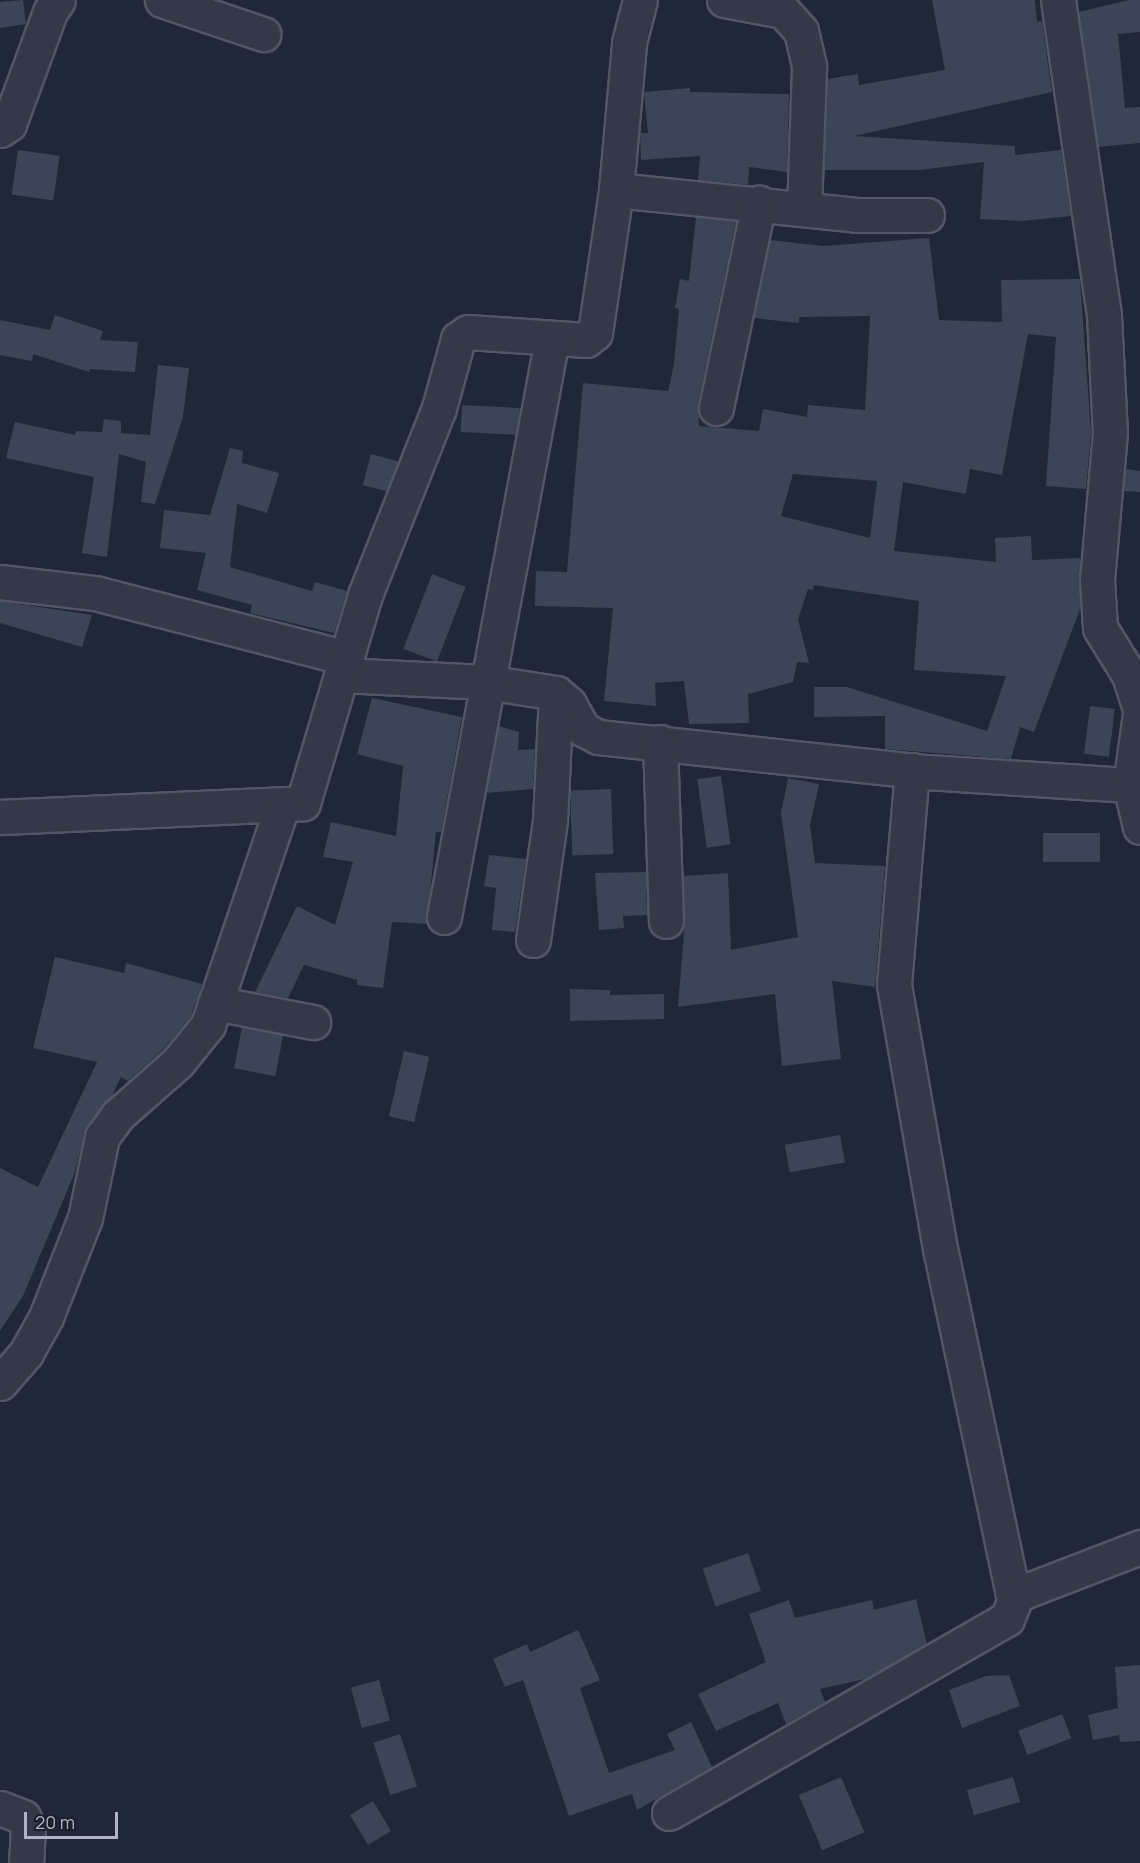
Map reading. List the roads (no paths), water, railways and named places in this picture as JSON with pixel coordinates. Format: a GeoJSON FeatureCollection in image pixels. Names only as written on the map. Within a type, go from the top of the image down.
{"type":"FeatureCollection","features":[{"type":"Feature","properties":{"kind":"street"},"geometry":{"type":"LineString","coordinates":[[0,130],[9,124],[50,12],[58,0]]}},
{"type":"Feature","properties":{"kind":"street"},"geometry":{"type":"LineString","coordinates":[[162,0],[263,34]]}},
{"type":"Feature","properties":{"kind":"street"},"geometry":{"type":"LineString","coordinates":[[0,817],[297,807],[305,800],[365,595],[439,408],[458,339],[468,332],[586,340],[595,333],[616,190],[628,43],[640,0]]}},
{"type":"Feature","properties":{"kind":"street"},"geometry":{"type":"LineString","coordinates":[[724,0],[783,11],[801,31],[809,67],[804,208]]}},
{"type":"Feature","properties":{"kind":"street"},"geometry":{"type":"LineString","coordinates":[[1058,0],[1104,315],[1110,432],[1097,580],[1100,628],[1129,675],[1140,709]]}},
{"type":"Feature","properties":{"kind":"street"},"geometry":{"type":"LineString","coordinates":[[616,190],[759,202],[857,215],[927,215]]}},
{"type":"Feature","properties":{"kind":"street"},"geometry":{"type":"LineString","coordinates":[[716,408],[759,202]]}},
{"type":"Feature","properties":{"kind":"street"},"geometry":{"type":"LineString","coordinates":[[444,917],[486,682],[552,339]]}},
{"type":"Feature","properties":{"kind":"street"},"geometry":{"type":"LineString","coordinates":[[0,582],[94,592],[343,666],[486,682],[556,693],[569,704],[583,729],[598,737],[912,770],[1130,785]]}},
{"type":"Feature","properties":{"kind":"street"},"geometry":{"type":"LineString","coordinates":[[532,940],[550,820],[556,693]]}},
{"type":"Feature","properties":{"kind":"street"},"geometry":{"type":"LineString","coordinates":[[1140,714],[1130,785],[1140,827]]}},
{"type":"Feature","properties":{"kind":"street"},"geometry":{"type":"LineString","coordinates":[[660,742],[666,921]]}},
{"type":"Feature","properties":{"kind":"street"},"geometry":{"type":"LineString","coordinates":[[912,770],[894,985],[941,1253],[1011,1588],[1017,1594]]}},
{"type":"Feature","properties":{"kind":"street"},"geometry":{"type":"LineString","coordinates":[[0,1383],[26,1353],[46,1317],[85,1218],[102,1137],[117,1116],[178,1062],[208,1024],[282,807]]}},
{"type":"Feature","properties":{"kind":"street"},"geometry":{"type":"LineString","coordinates":[[215,1003],[313,1022]]}},
{"type":"Feature","properties":{"kind":"street"},"geometry":{"type":"LineString","coordinates":[[669,1813],[1007,1619],[1017,1594],[1140,1547]]}},
{"type":"Feature","properties":{"kind":"street"},"geometry":{"type":"LineString","coordinates":[[0,1808],[23,1817],[28,1827],[26,1863]]}}]}
